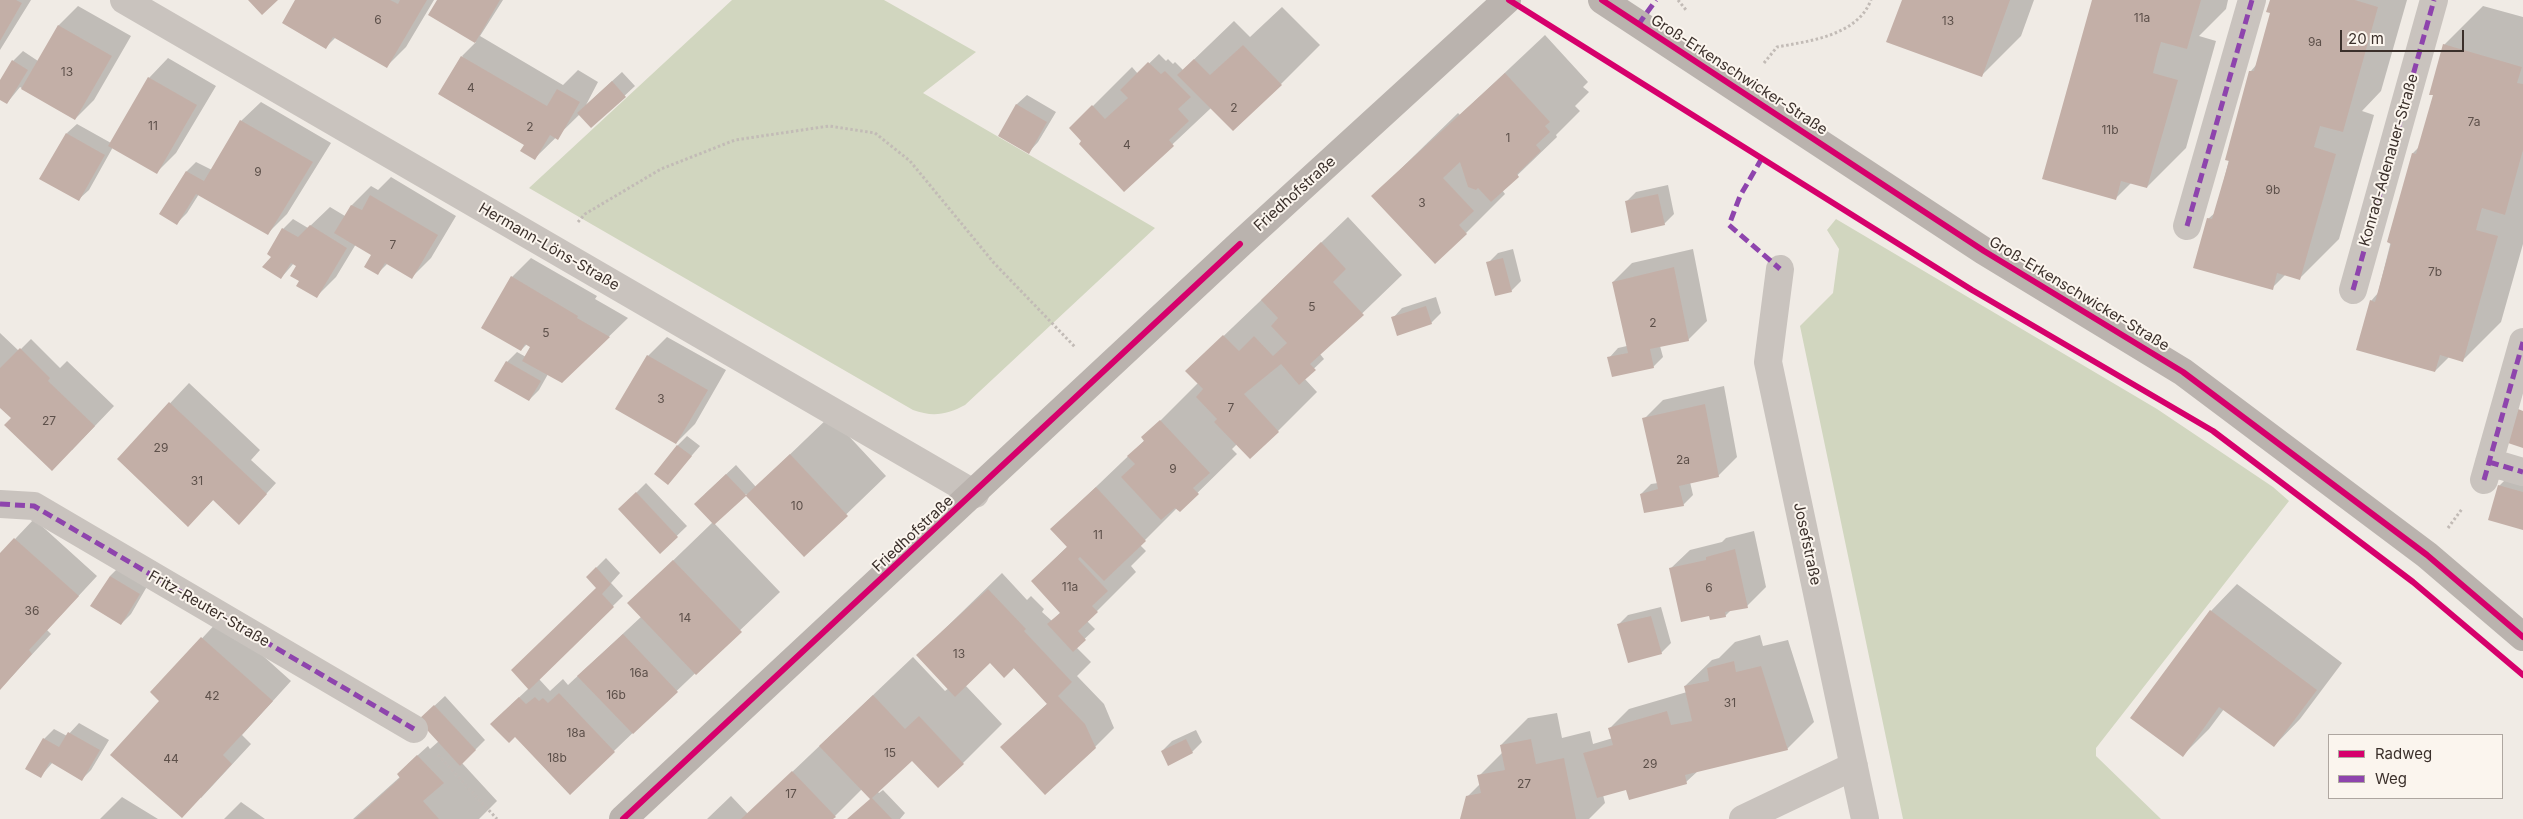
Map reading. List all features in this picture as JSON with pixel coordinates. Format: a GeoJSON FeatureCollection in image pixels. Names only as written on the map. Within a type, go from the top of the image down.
{"type":"FeatureCollection","features":[{"type":"Feature","properties":{"kind":"main road","name":"Friedhofstraße"},"geometry":{"type":"LineString","coordinates":[[623,819],[975,494],[1240,244],[1507,0]]}},
{"type":"Feature","properties":{"kind":"main road","name":"Groß-Erkenschwicker-Straße"},"geometry":{"type":"LineString","coordinates":[[1602,0],[1984,250],[2183,372],[2427,555],[2523,637]]}},
{"type":"Feature","properties":{"kind":"street","name":"Hermann-Löns-Straße"},"geometry":{"type":"LineString","coordinates":[[124,0],[975,494]]}},
{"type":"Feature","properties":{"kind":"street"},"geometry":{"type":"LineString","coordinates":[[2187,226],[2252,0]]}},
{"type":"Feature","properties":{"kind":"street","name":"Konrad-Adenauer-Straße"},"geometry":{"type":"LineString","coordinates":[[2353,290],[2434,0]]}},
{"type":"Feature","properties":{"kind":"street","name":"Josefstraße"},"geometry":{"type":"LineString","coordinates":[[1780,269],[1768,362],[1865,819]]}},
{"type":"Feature","properties":{"kind":"street"},"geometry":{"type":"LineString","coordinates":[[2523,342],[2486,471],[2523,472]]}},
{"type":"Feature","properties":{"kind":"street","name":"Fritz-Reuter-Straße"},"geometry":{"type":"LineString","coordinates":[[0,504],[34,506],[414,729]]}},
{"type":"Feature","properties":{"kind":"street"},"geometry":{"type":"LineString","coordinates":[[1743,819],[1854,766]]}},
{"type":"Feature","properties":{"kind":"path"},"geometry":{"type":"LineString","coordinates":[[1678,0],[1690,15]]}},
{"type":"Feature","properties":{"kind":"path"},"geometry":{"type":"LineString","coordinates":[[1754,60],[1763,65],[1777,47],[1826,39],[1848,26],[1868,7],[1871,0]]}},
{"type":"Feature","properties":{"kind":"path"},"geometry":{"type":"LineString","coordinates":[[553,249],[585,214],[653,174],[735,140],[829,126],[875,133],[910,161],[994,263],[1102,375]]}},
{"type":"Feature","properties":{"kind":"path"},"geometry":{"type":"LineString","coordinates":[[2427,555],[2486,471]]}},
{"type":"Feature","properties":{"kind":"path"},"geometry":{"type":"LineString","coordinates":[[414,729],[497,819]]}},
{"type":"Feature","properties":{"kind":"green space"},"geometry":{"type":"Polygon","coordinates":[[[732,0],[884,0],[976,52],[923,93],[1155,228],[965,405],[946,413],[927,414],[913,410],[529,188],[732,0]]]}},
{"type":"Feature","properties":{"kind":"green space"},"geometry":{"type":"Polygon","coordinates":[[[1836,219],[2157,409],[2273,487],[2289,501],[2096,748],[2096,756],[2161,819],[1903,819],[1800,326],[1833,293],[1839,249],[1827,230],[1836,219]]]}},
{"type":"Feature","properties":{"kind":"building"},"geometry":{"type":"Polygon","coordinates":[[[0,0],[16,0],[22,3],[0,41],[0,0]]]}},
{"type":"Feature","properties":{"kind":"building"},"geometry":{"type":"Polygon","coordinates":[[[248,0],[278,0],[262,15],[248,0]]]}},
{"type":"Feature","properties":{"kind":"building"},"geometry":{"type":"Polygon","coordinates":[[[295,0],[390,0],[398,4],[400,0],[427,0],[387,68],[333,37],[326,49],[282,23],[295,0]]]}},
{"type":"Feature","properties":{"kind":"building"},"geometry":{"type":"Polygon","coordinates":[[[437,0],[500,0],[475,43],[428,15],[437,0]]]}},
{"type":"Feature","properties":{"kind":"building"},"geometry":{"type":"Polygon","coordinates":[[[1902,0],[2010,0],[1982,77],[1886,42],[1902,0]]]}},
{"type":"Feature","properties":{"kind":"building"},"geometry":{"type":"Polygon","coordinates":[[[2092,0],[2201,0],[2187,49],[2161,42],[2153,73],[2178,80],[2147,188],[2121,181],[2116,200],[2042,179],[2092,0]]]}},
{"type":"Feature","properties":{"kind":"building"},"geometry":{"type":"Polygon","coordinates":[[[2270,0],[2355,0],[2378,7],[2343,132],[2320,126],[2314,147],[2336,154],[2300,280],[2277,273],[2273,290],[2193,268],[2207,218],[2212,219],[2229,161],[2225,160],[2249,71],[2254,71],[2270,13],[2266,12],[2270,0]]]}},
{"type":"Feature","properties":{"kind":"building"},"geometry":{"type":"Polygon","coordinates":[[[58,25],[112,56],[75,120],[21,89],[58,25]]]}},
{"type":"Feature","properties":{"kind":"building"},"geometry":{"type":"Polygon","coordinates":[[[2443,44],[2522,67],[2517,83],[2523,84],[2523,150],[2505,215],[2482,208],[2476,230],[2498,236],[2463,362],[2440,355],[2435,372],[2356,350],[2370,300],[2375,302],[2391,244],[2387,242],[2412,153],[2416,154],[2433,95],[2429,95],[2443,44]]]}},
{"type":"Feature","properties":{"kind":"building"},"geometry":{"type":"Polygon","coordinates":[[[1243,45],[1282,85],[1233,131],[1177,75],[1194,59],[1210,75],[1243,45]]]}},
{"type":"Feature","properties":{"kind":"building"},"geometry":{"type":"Polygon","coordinates":[[[461,56],[547,106],[557,89],[580,102],[558,140],[550,135],[535,160],[520,151],[524,145],[438,94],[461,56]]]}},
{"type":"Feature","properties":{"kind":"building"},"geometry":{"type":"Polygon","coordinates":[[[12,60],[28,70],[7,104],[0,100],[0,80],[12,60]]]}},
{"type":"Feature","properties":{"kind":"building"},"geometry":{"type":"Polygon","coordinates":[[[1148,62],[1161,74],[1165,71],[1191,97],[1178,109],[1189,121],[1169,140],[1174,146],[1124,192],[1079,144],[1081,141],[1069,128],[1092,105],[1105,119],[1128,98],[1120,90],[1148,62]]]}},
{"type":"Feature","properties":{"kind":"building"},"geometry":{"type":"Polygon","coordinates":[[[1505,73],[1550,122],[1545,126],[1550,132],[1536,145],[1541,151],[1517,174],[1519,177],[1491,202],[1478,188],[1476,190],[1468,187],[1460,162],[1443,178],[1474,211],[1459,225],[1467,234],[1435,264],[1371,196],[1505,73]]]}},
{"type":"Feature","properties":{"kind":"building"},"geometry":{"type":"Polygon","coordinates":[[[148,77],[197,105],[157,174],[108,146],[148,77]]]}},
{"type":"Feature","properties":{"kind":"building"},"geometry":{"type":"Polygon","coordinates":[[[612,81],[626,97],[591,128],[577,113],[612,81]]]}},
{"type":"Feature","properties":{"kind":"building"},"geometry":{"type":"Polygon","coordinates":[[[1016,104],[1047,122],[1029,154],[998,136],[1016,104]]]}},
{"type":"Feature","properties":{"kind":"building"},"geometry":{"type":"Polygon","coordinates":[[[240,120],[313,162],[268,235],[196,194],[177,225],[159,214],[186,171],[204,181],[240,120]]]}},
{"type":"Feature","properties":{"kind":"building"},"geometry":{"type":"Polygon","coordinates":[[[66,133],[105,155],[79,201],[39,179],[66,133]]]}},
{"type":"Feature","properties":{"kind":"building"},"geometry":{"type":"Polygon","coordinates":[[[1658,194],[1665,225],[1631,233],[1625,201],[1658,194]]]}},
{"type":"Feature","properties":{"kind":"building"},"geometry":{"type":"Polygon","coordinates":[[[370,195],[438,235],[412,279],[385,263],[378,275],[364,267],[371,255],[334,233],[351,205],[362,210],[370,195]]]}},
{"type":"Feature","properties":{"kind":"building"},"geometry":{"type":"Polygon","coordinates":[[[310,225],[347,248],[317,298],[296,286],[299,281],[290,276],[296,266],[291,263],[281,279],[262,267],[271,257],[267,254],[282,228],[298,237],[310,225]]]}},
{"type":"Feature","properties":{"kind":"building"},"geometry":{"type":"Polygon","coordinates":[[[1321,242],[1346,269],[1333,282],[1364,315],[1310,364],[1316,370],[1299,385],[1281,364],[1244,394],[1279,432],[1250,459],[1214,422],[1217,419],[1196,397],[1203,389],[1185,371],[1223,335],[1239,351],[1254,336],[1273,356],[1287,343],[1271,326],[1278,318],[1261,300],[1321,242]]]}},
{"type":"Feature","properties":{"kind":"building"},"geometry":{"type":"Polygon","coordinates":[[[1503,258],[1512,292],[1495,296],[1486,262],[1503,258]]]}},
{"type":"Feature","properties":{"kind":"building"},"geometry":{"type":"Polygon","coordinates":[[[1674,267],[1689,341],[1650,349],[1654,368],[1612,377],[1607,357],[1628,353],[1612,282],[1674,267]]]}},
{"type":"Feature","properties":{"kind":"building"},"geometry":{"type":"Polygon","coordinates":[[[511,276],[610,337],[562,383],[522,361],[530,347],[525,344],[521,351],[481,328],[511,276]]]}},
{"type":"Feature","properties":{"kind":"building"},"geometry":{"type":"Polygon","coordinates":[[[1426,306],[1432,324],[1397,336],[1391,317],[1426,306]]]}},
{"type":"Feature","properties":{"kind":"building"},"geometry":{"type":"Polygon","coordinates":[[[20,348],[50,378],[48,381],[95,426],[52,471],[4,425],[11,418],[0,408],[0,368],[20,348]]]}},
{"type":"Feature","properties":{"kind":"building"},"geometry":{"type":"Polygon","coordinates":[[[647,355],[708,390],[676,444],[615,409],[647,355]]]}},
{"type":"Feature","properties":{"kind":"building"},"geometry":{"type":"Polygon","coordinates":[[[506,361],[541,381],[529,401],[494,381],[506,361]]]}},
{"type":"Feature","properties":{"kind":"building"},"geometry":{"type":"Polygon","coordinates":[[[169,402],[267,494],[239,525],[213,500],[188,527],[117,459],[169,402]]]}},
{"type":"Feature","properties":{"kind":"building"},"geometry":{"type":"Polygon","coordinates":[[[1705,404],[1719,477],[1679,486],[1684,506],[1644,513],[1640,494],[1658,489],[1642,418],[1705,404]]]}},
{"type":"Feature","properties":{"kind":"building"},"geometry":{"type":"Polygon","coordinates":[[[2518,409],[2523,411],[2523,448],[2508,443],[2518,409]]]}},
{"type":"Feature","properties":{"kind":"building"},"geometry":{"type":"Polygon","coordinates":[[[1160,420],[1210,473],[1193,488],[1199,494],[1180,512],[1175,508],[1161,520],[1121,477],[1135,464],[1127,456],[1144,441],[1141,437],[1160,420]]]}},
{"type":"Feature","properties":{"kind":"building"},"geometry":{"type":"Polygon","coordinates":[[[677,445],[692,456],[668,485],[654,474],[677,445]]]}},
{"type":"Feature","properties":{"kind":"building"},"geometry":{"type":"Polygon","coordinates":[[[790,454],[848,516],[804,557],[746,496],[714,525],[694,504],[726,474],[746,495],[790,454]]]}},
{"type":"Feature","properties":{"kind":"building"},"geometry":{"type":"Polygon","coordinates":[[[2498,485],[2523,492],[2523,530],[2488,520],[2498,485]]]}},
{"type":"Feature","properties":{"kind":"building"},"geometry":{"type":"Polygon","coordinates":[[[1096,487],[1146,541],[1104,581],[1080,557],[1078,559],[1108,591],[1092,606],[1098,612],[1078,631],[1086,640],[1073,652],[1047,624],[1060,613],[1031,581],[1067,547],[1050,529],[1096,487]]]}},
{"type":"Feature","properties":{"kind":"building"},"geometry":{"type":"Polygon","coordinates":[[[636,492],[678,537],[660,554],[618,509],[636,492]]]}},
{"type":"Feature","properties":{"kind":"building"},"geometry":{"type":"Polygon","coordinates":[[[14,538],[79,596],[29,650],[32,654],[0,690],[0,553],[14,538]]]}},
{"type":"Feature","properties":{"kind":"building"},"geometry":{"type":"Polygon","coordinates":[[[1735,549],[1748,608],[1725,612],[1726,617],[1710,620],[1709,616],[1681,622],[1669,568],[1706,560],[1706,557],[1735,549]]]}},
{"type":"Feature","properties":{"kind":"building"},"geometry":{"type":"Polygon","coordinates":[[[673,560],[742,632],[696,675],[627,603],[673,560]]]}},
{"type":"Feature","properties":{"kind":"building"},"geometry":{"type":"Polygon","coordinates":[[[596,567],[611,584],[602,594],[614,607],[529,690],[511,670],[596,588],[586,577],[596,567]]]}},
{"type":"Feature","properties":{"kind":"building"},"geometry":{"type":"Polygon","coordinates":[[[110,576],[140,594],[121,625],[90,606],[110,576]]]}},
{"type":"Feature","properties":{"kind":"building"},"geometry":{"type":"Polygon","coordinates":[[[988,589],[1072,682],[1058,696],[1085,724],[1096,748],[1045,795],[1000,747],[1047,704],[1014,668],[1004,678],[990,663],[955,697],[916,655],[988,589]]]}},
{"type":"Feature","properties":{"kind":"building"},"geometry":{"type":"Polygon","coordinates":[[[2210,610],[2317,690],[2274,747],[2219,707],[2183,757],[2130,718],[2210,610]]]}},
{"type":"Feature","properties":{"kind":"building"},"geometry":{"type":"Polygon","coordinates":[[[1651,616],[1662,654],[1628,663],[1617,624],[1651,616]]]}},
{"type":"Feature","properties":{"kind":"building"},"geometry":{"type":"Polygon","coordinates":[[[623,634],[678,692],[633,734],[577,676],[623,634]]]}},
{"type":"Feature","properties":{"kind":"building"},"geometry":{"type":"Polygon","coordinates":[[[201,637],[273,701],[223,755],[232,764],[182,818],[110,755],[159,701],[150,692],[201,637]]]}},
{"type":"Feature","properties":{"kind":"building"},"geometry":{"type":"Polygon","coordinates":[[[1734,661],[1736,672],[1761,666],[1788,750],[1685,775],[1687,784],[1629,800],[1626,790],[1597,798],[1583,753],[1613,745],[1608,728],[1667,711],[1671,725],[1692,721],[1684,686],[1709,681],[1707,668],[1734,661]]]}},
{"type":"Feature","properties":{"kind":"building"},"geometry":{"type":"Polygon","coordinates":[[[559,693],[615,752],[570,795],[515,737],[509,743],[490,724],[519,697],[526,704],[535,697],[539,701],[543,698],[548,703],[559,693]]]}},
{"type":"Feature","properties":{"kind":"building"},"geometry":{"type":"Polygon","coordinates":[[[873,695],[905,729],[919,716],[964,764],[938,788],[912,761],[872,798],[892,819],[847,819],[870,799],[819,746],[873,695]]]}},
{"type":"Feature","properties":{"kind":"building"},"geometry":{"type":"Polygon","coordinates":[[[434,705],[476,750],[460,766],[418,720],[434,705]]]}},
{"type":"Feature","properties":{"kind":"building"},"geometry":{"type":"Polygon","coordinates":[[[68,732],[100,750],[82,781],[50,762],[41,778],[25,769],[43,738],[59,747],[68,732]]]}},
{"type":"Feature","properties":{"kind":"building"},"geometry":{"type":"Polygon","coordinates":[[[1186,739],[1193,753],[1168,766],[1161,751],[1186,739]]]}},
{"type":"Feature","properties":{"kind":"building"},"geometry":{"type":"Polygon","coordinates":[[[1531,739],[1536,764],[1564,758],[1576,819],[1460,819],[1466,796],[1481,793],[1477,775],[1505,770],[1500,745],[1531,739]]]}},
{"type":"Feature","properties":{"kind":"building"},"geometry":{"type":"Polygon","coordinates":[[[417,755],[444,783],[423,801],[439,819],[355,819],[400,778],[397,774],[417,755]]]}},
{"type":"Feature","properties":{"kind":"building"},"geometry":{"type":"Polygon","coordinates":[[[792,771],[836,817],[833,819],[741,819],[792,771]]]}},
{"type":"Feature","properties":{"kind":"marked path"},"geometry":{"type":"LineString","coordinates":[[1638,25],[1656,0]]}},
{"type":"Feature","properties":{"kind":"marked path"},"geometry":{"type":"LineString","coordinates":[[2187,226],[2252,0]]}},
{"type":"Feature","properties":{"kind":"marked path"},"geometry":{"type":"LineString","coordinates":[[2353,290],[2434,0]]}},
{"type":"Feature","properties":{"kind":"marked path"},"geometry":{"type":"LineString","coordinates":[[1762,158],[1740,196],[1729,225],[1780,269]]}},
{"type":"Feature","properties":{"kind":"marked path"},"geometry":{"type":"LineString","coordinates":[[2484,480],[2523,342]]}},
{"type":"Feature","properties":{"kind":"marked path"},"geometry":{"type":"LineString","coordinates":[[2489,462],[2523,472]]}},
{"type":"Feature","properties":{"kind":"marked path"},"geometry":{"type":"LineString","coordinates":[[0,504],[34,506],[414,729]]}},
{"type":"Feature","properties":{"kind":"cycle path"},"geometry":{"type":"LineString","coordinates":[[1509,0],[1972,290],[2213,431],[2413,582],[2523,675]]}},
{"type":"Feature","properties":{"kind":"cycle path"},"geometry":{"type":"LineString","coordinates":[[1602,0],[1984,251],[2183,372],[2427,555],[2523,637]]}},
{"type":"Feature","properties":{"kind":"cycle path"},"geometry":{"type":"LineString","coordinates":[[623,819],[1240,244]]}}]}
